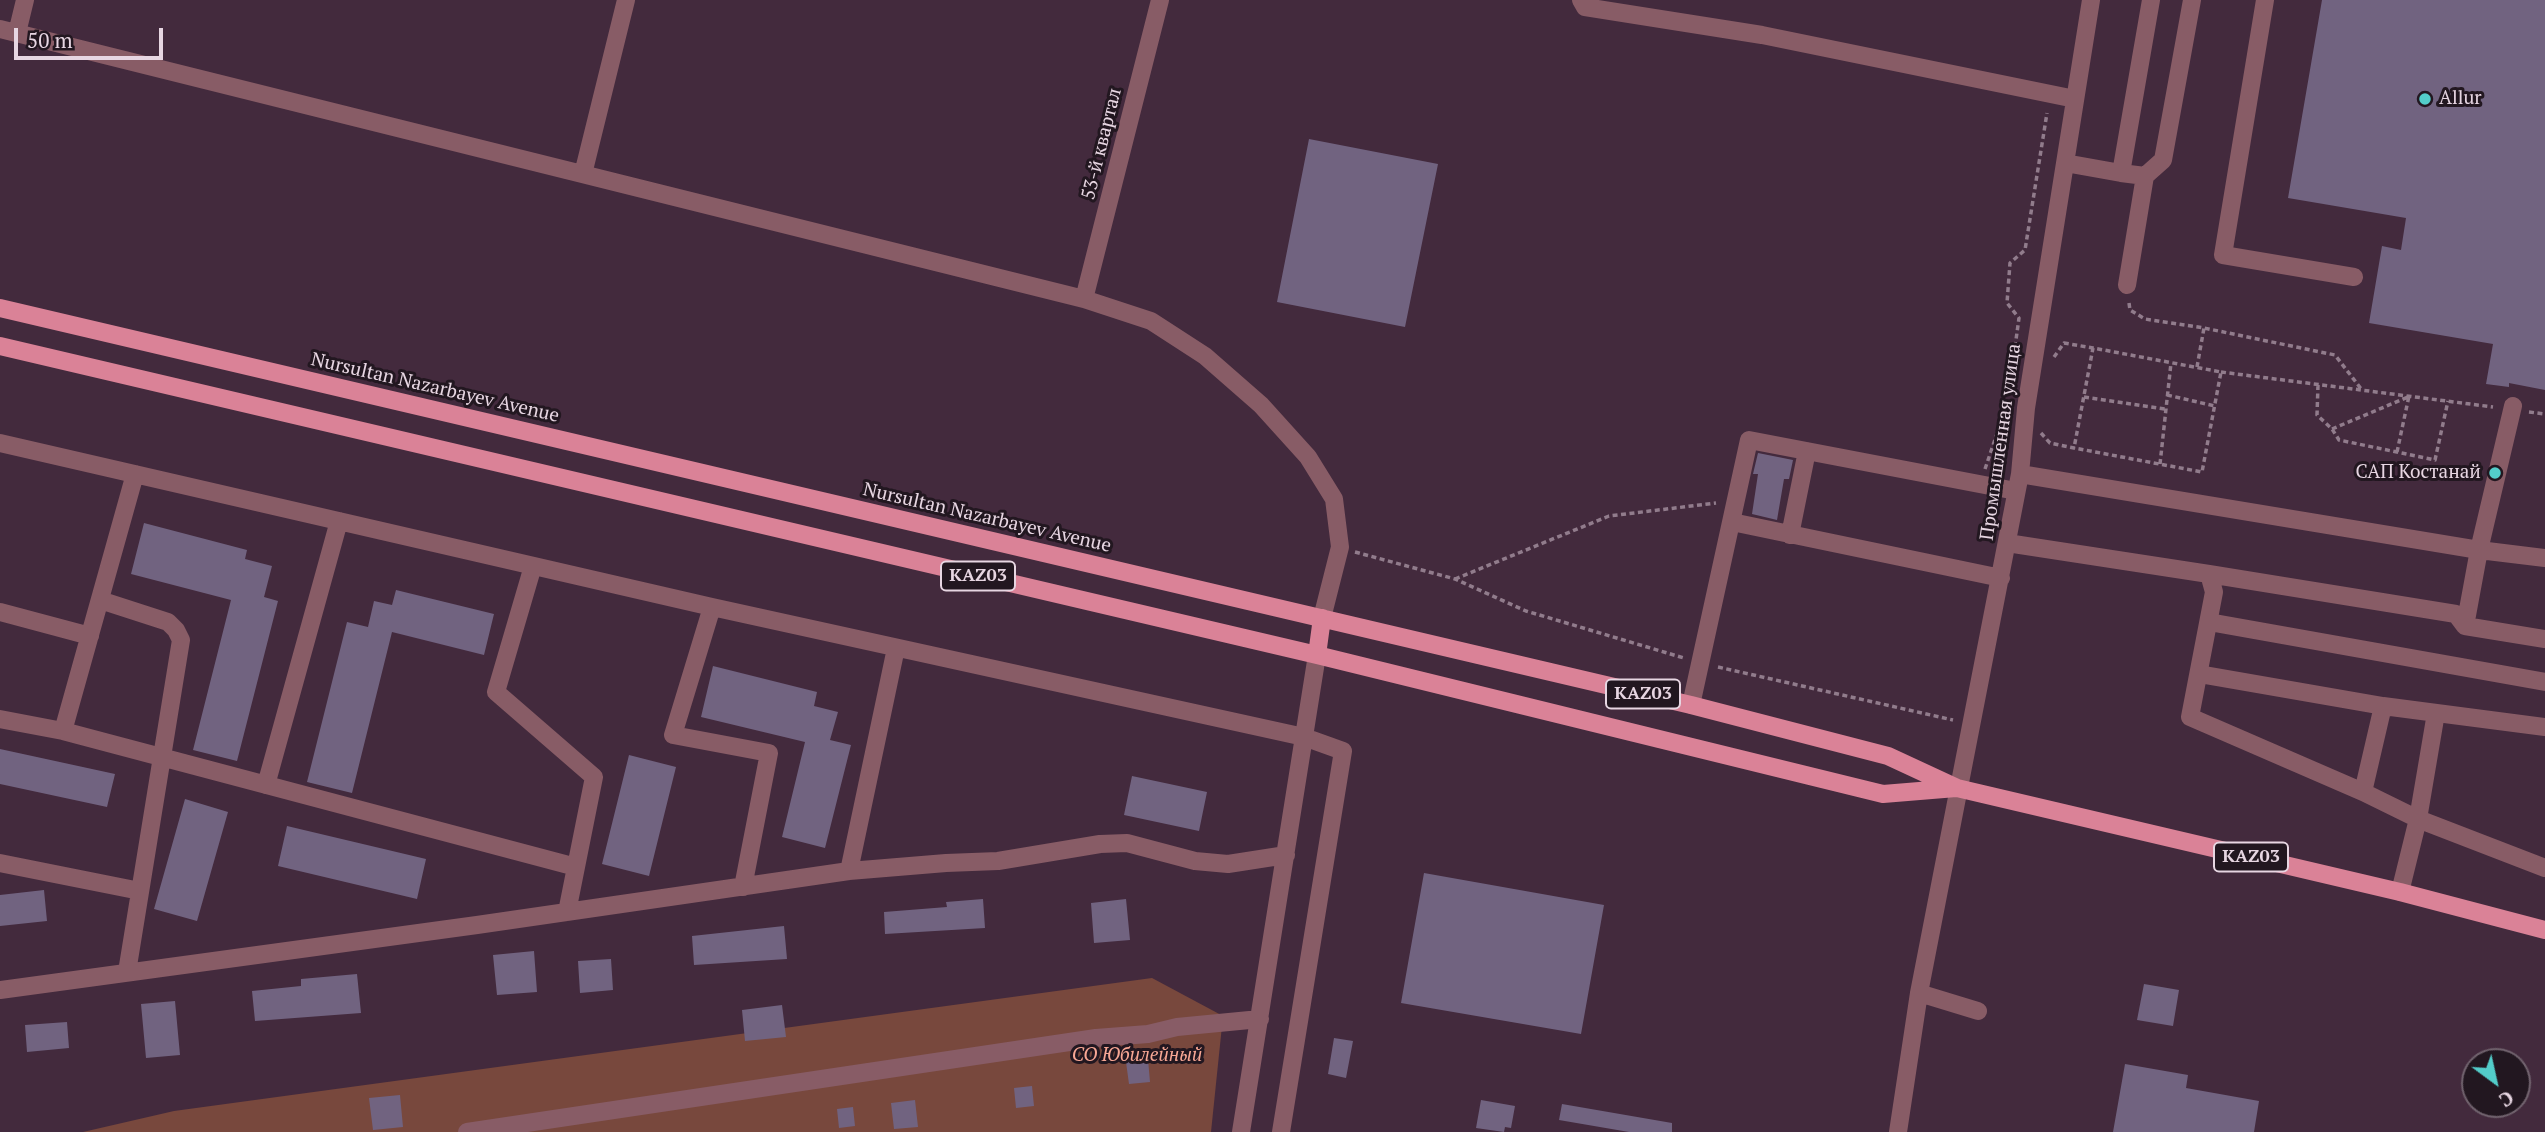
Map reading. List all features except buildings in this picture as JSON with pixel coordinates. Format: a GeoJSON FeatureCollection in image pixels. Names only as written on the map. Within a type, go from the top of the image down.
{"type":"FeatureCollection","features":[{"type":"Feature","properties":{"kind":"main road","name":"Nursultan Nazarbayev Avenue"},"geometry":{"type":"LineString","coordinates":[[0,308],[1692,705],[1888,756],[1957,788],[2400,892],[2545,930]]}},
{"type":"Feature","properties":{"kind":"main road","name":"Nursultan Nazarbayev Avenue"},"geometry":{"type":"LineString","coordinates":[[0,346],[1317,655],[1883,794],[1957,788]]}},
{"type":"Feature","properties":{"kind":"main road"},"geometry":{"type":"LineString","coordinates":[[1317,655],[1322,618]]}},
{"type":"Feature","properties":{"kind":"street"},"geometry":{"type":"LineString","coordinates":[[25,0],[8,31],[1084,299],[1151,321],[1205,356],[1261,405],[1308,457],[1334,499],[1340,547],[1322,618]]}},
{"type":"Feature","properties":{"kind":"street"},"geometry":{"type":"LineString","coordinates":[[583,174],[626,0]]}},
{"type":"Feature","properties":{"kind":"street","name":"53-й квартал"},"geometry":{"type":"LineString","coordinates":[[1084,299],[1160,0]]}},
{"type":"Feature","properties":{"kind":"street"},"geometry":{"type":"LineString","coordinates":[[1581,0],[1585,6],[1762,35],[2075,99]]}},
{"type":"Feature","properties":{"kind":"street","name":"Промышленная улица"},"geometry":{"type":"LineString","coordinates":[[1898,1132],[1919,993],[2018,483],[2026,408],[2091,0]]}},
{"type":"Feature","properties":{"kind":"street"},"geometry":{"type":"LineString","coordinates":[[2121,173],[2151,0]]}},
{"type":"Feature","properties":{"kind":"street"},"geometry":{"type":"LineString","coordinates":[[2127,285],[2145,176],[2163,160],[2192,0]]}},
{"type":"Feature","properties":{"kind":"street"},"geometry":{"type":"LineString","coordinates":[[2264,0],[2223,255],[2354,277]]}},
{"type":"Feature","properties":{"kind":"street"},"geometry":{"type":"LineString","coordinates":[[2065,163],[2145,176]]}},
{"type":"Feature","properties":{"kind":"street"},"geometry":{"type":"LineString","coordinates":[[2465,626],[2479,550],[2512,408]]}},
{"type":"Feature","properties":{"kind":"street"},"geometry":{"type":"LineString","coordinates":[[1692,705],[1749,440],[1980,484],[2018,483],[2545,558]]}},
{"type":"Feature","properties":{"kind":"street"},"geometry":{"type":"LineString","coordinates":[[0,443],[712,607],[1304,737],[1343,751],[1281,1132]]}},
{"type":"Feature","properties":{"kind":"street"},"geometry":{"type":"LineString","coordinates":[[1790,535],[1807,452]]}},
{"type":"Feature","properties":{"kind":"street"},"geometry":{"type":"LineString","coordinates":[[63,731],[135,474]]}},
{"type":"Feature","properties":{"kind":"street"},"geometry":{"type":"LineString","coordinates":[[266,785],[339,521]]}},
{"type":"Feature","properties":{"kind":"street"},"geometry":{"type":"LineString","coordinates":[[1732,522],[2001,578]]}},
{"type":"Feature","properties":{"kind":"street"},"geometry":{"type":"LineString","coordinates":[[2007,543],[2456,614],[2465,626],[2545,639]]}},
{"type":"Feature","properties":{"kind":"street"},"geometry":{"type":"LineString","coordinates":[[533,566],[496,692],[594,776],[567,912]]}},
{"type":"Feature","properties":{"kind":"street"},"geometry":{"type":"LineString","coordinates":[[2209,574],[2214,592],[2190,717],[2418,819],[2545,867]]}},
{"type":"Feature","properties":{"kind":"street"},"geometry":{"type":"LineString","coordinates":[[100,600],[168,622],[181,640],[127,972]]}},
{"type":"Feature","properties":{"kind":"street"},"geometry":{"type":"LineString","coordinates":[[712,607],[673,735],[769,754],[743,887]]}},
{"type":"Feature","properties":{"kind":"street"},"geometry":{"type":"LineString","coordinates":[[0,612],[90,636]]}},
{"type":"Feature","properties":{"kind":"street"},"geometry":{"type":"LineString","coordinates":[[2209,622],[2545,682]]}},
{"type":"Feature","properties":{"kind":"street"},"geometry":{"type":"LineString","coordinates":[[849,871],[896,648]]}},
{"type":"Feature","properties":{"kind":"street"},"geometry":{"type":"LineString","coordinates":[[1241,1132],[1317,655]]}},
{"type":"Feature","properties":{"kind":"street"},"geometry":{"type":"LineString","coordinates":[[2199,674],[2382,706],[2545,727]]}},
{"type":"Feature","properties":{"kind":"street"},"geometry":{"type":"LineString","coordinates":[[2362,792],[2382,706]]}},
{"type":"Feature","properties":{"kind":"street"},"geometry":{"type":"LineString","coordinates":[[2400,892],[2418,819],[2436,713]]}},
{"type":"Feature","properties":{"kind":"street"},"geometry":{"type":"LineString","coordinates":[[0,719],[63,731],[576,867]]}},
{"type":"Feature","properties":{"kind":"street"},"geometry":{"type":"LineString","coordinates":[[0,989],[849,871],[946,863],[999,862],[1100,844],[1127,842],[1195,861],[1217,863],[1286,855]]}},
{"type":"Feature","properties":{"kind":"street"},"geometry":{"type":"LineString","coordinates":[[0,863],[139,891]]}},
{"type":"Feature","properties":{"kind":"street"},"geometry":{"type":"LineString","coordinates":[[1919,993],[1978,1011]]}},
{"type":"Feature","properties":{"kind":"street"},"geometry":{"type":"LineString","coordinates":[[467,1132],[1096,1038],[1260,1019]]}},
{"type":"Feature","properties":{"kind":"path"},"geometry":{"type":"LineString","coordinates":[[2014,356],[2019,318],[2007,303],[2010,263],[2025,250],[2049,94]]}},
{"type":"Feature","properties":{"kind":"path"},"geometry":{"type":"LineString","coordinates":[[2127,285],[2130,310],[2145,320],[2204,328],[2335,355],[2362,390]]}},
{"type":"Feature","properties":{"kind":"path"},"geometry":{"type":"LineString","coordinates":[[2197,368],[2204,328]]}},
{"type":"Feature","properties":{"kind":"path"},"geometry":{"type":"LineString","coordinates":[[2051,363],[2064,343],[2221,372],[2545,414]]}},
{"type":"Feature","properties":{"kind":"path"},"geometry":{"type":"LineString","coordinates":[[2093,348],[2074,448],[2202,471],[2221,372]]}},
{"type":"Feature","properties":{"kind":"path"},"geometry":{"type":"LineString","coordinates":[[2160,464],[2171,363]]}},
{"type":"Feature","properties":{"kind":"path"},"geometry":{"type":"LineString","coordinates":[[2318,385],[2318,415],[2339,440],[2435,460],[2448,401]]}},
{"type":"Feature","properties":{"kind":"path"},"geometry":{"type":"LineString","coordinates":[[2166,396],[2215,406]]}},
{"type":"Feature","properties":{"kind":"path"},"geometry":{"type":"LineString","coordinates":[[2332,429],[2409,396]]}},
{"type":"Feature","properties":{"kind":"path"},"geometry":{"type":"LineString","coordinates":[[2397,452],[2409,396]]}},
{"type":"Feature","properties":{"kind":"path"},"geometry":{"type":"LineString","coordinates":[[2084,397],[2165,410]]}},
{"type":"Feature","properties":{"kind":"path"},"geometry":{"type":"LineString","coordinates":[[1980,484],[2007,406]]}},
{"type":"Feature","properties":{"kind":"path"},"geometry":{"type":"LineString","coordinates":[[1455,579],[1609,516],[1736,500]]}},
{"type":"Feature","properties":{"kind":"path"},"geometry":{"type":"LineString","coordinates":[[1340,547],[1455,579],[1526,611],[1701,663],[1929,716],[1971,723]]}},
{"type":"Feature","properties":{"kind":"green space","name":"СО Юбилейный"},"geometry":{"type":"Polygon","coordinates":[[[1152,978],[1223,1016],[1211,1132],[83,1132],[174,1111],[1152,978]]]}},
{"type":"Feature","properties":{"kind":"place","name":"Allur"},"geometry":{"type":"Point","coordinates":[2425,99]}},
{"type":"Feature","properties":{"kind":"place","name":"САП Костанай"},"geometry":{"type":"Point","coordinates":[2495,473]}}]}
